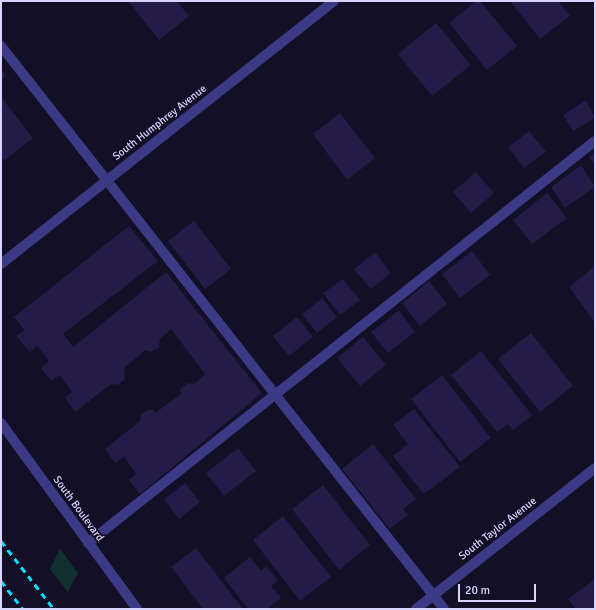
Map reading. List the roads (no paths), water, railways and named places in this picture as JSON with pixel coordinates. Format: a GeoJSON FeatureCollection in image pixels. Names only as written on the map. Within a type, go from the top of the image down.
{"type":"FeatureCollection","features":[{"type":"Feature","properties":{"kind":"street","name":"South Humphrey Avenue"},"geometry":{"type":"LineString","coordinates":[[1,264],[334,1]]}},
{"type":"Feature","properties":{"kind":"street"},"geometry":{"type":"LineString","coordinates":[[1,46],[444,609]]}},
{"type":"Feature","properties":{"kind":"street"},"geometry":{"type":"LineString","coordinates":[[88,543],[595,141]]}},
{"type":"Feature","properties":{"kind":"street","name":"South Boulevard"},"geometry":{"type":"LineString","coordinates":[[1,423],[137,609]]}},
{"type":"Feature","properties":{"kind":"street","name":"South Taylor Avenue"},"geometry":{"type":"LineString","coordinates":[[416,609],[595,468]]}},
{"type":"Feature","properties":{"kind":"railway"},"geometry":{"type":"LineString","coordinates":[[1,541],[54,609]]}},
{"type":"Feature","properties":{"kind":"railway"},"geometry":{"type":"LineString","coordinates":[[1,581],[23,609]]}}]}
